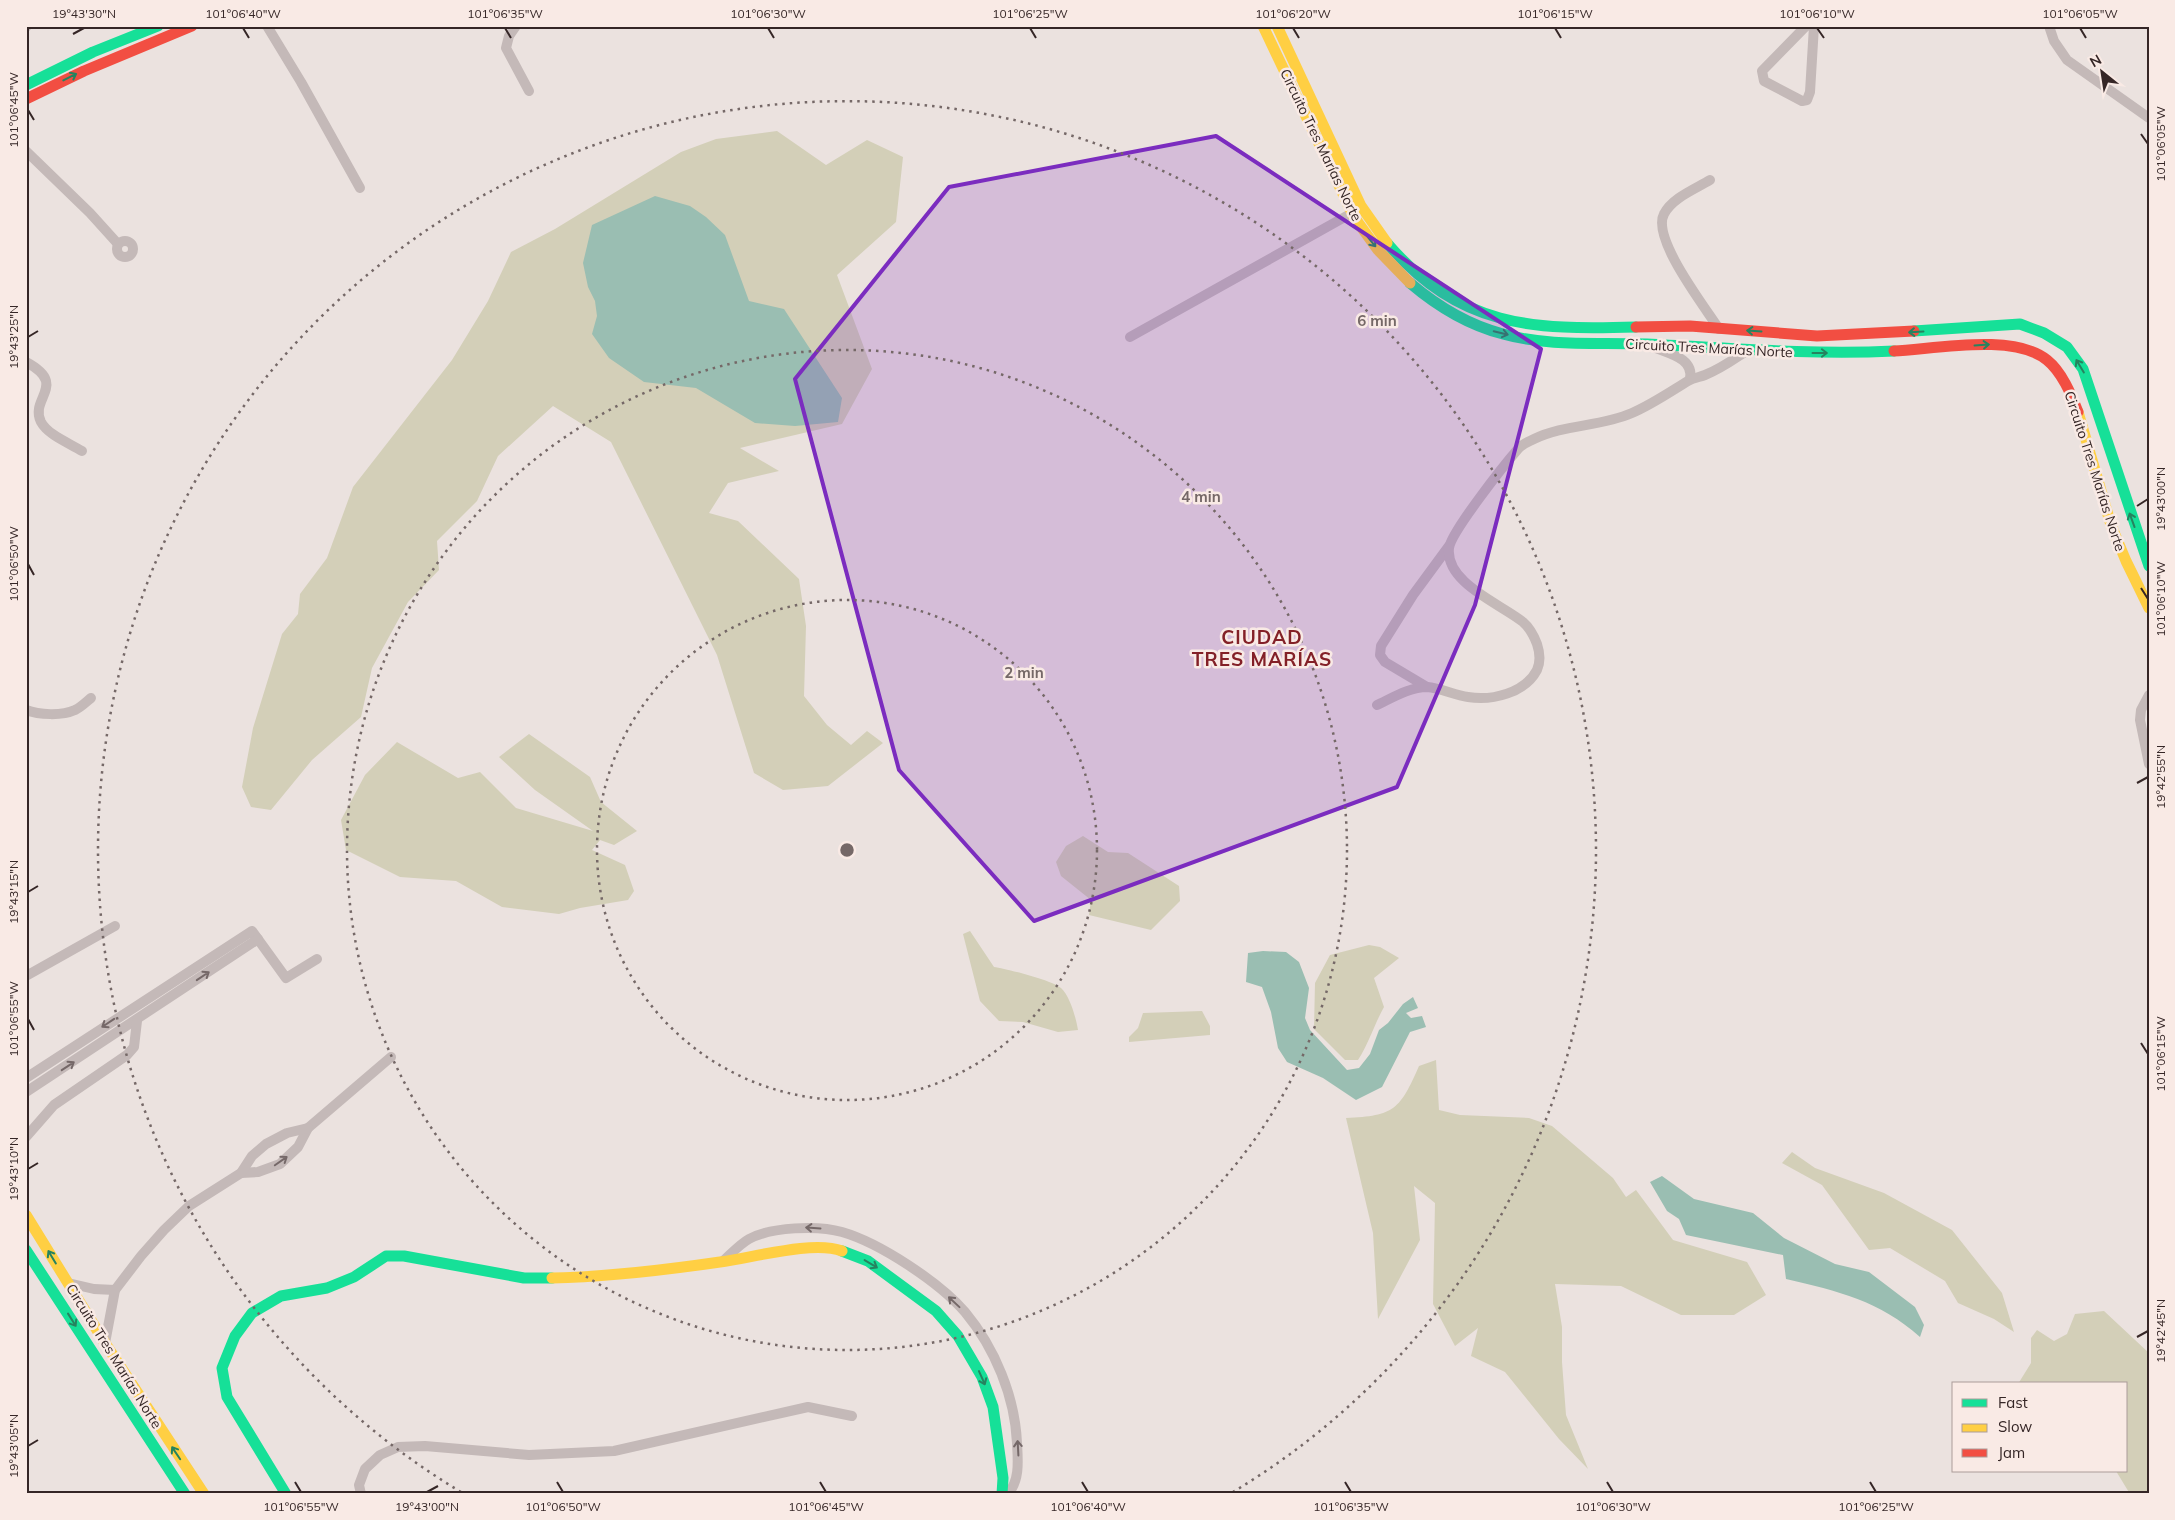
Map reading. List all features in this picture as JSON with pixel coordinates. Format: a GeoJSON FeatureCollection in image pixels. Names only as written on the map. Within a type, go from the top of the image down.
{"type":"FeatureCollection","features":[{"type":"Feature","properties":{"kind":"street"},"geometry":{"type":"LineString","coordinates":[[26,86],[93,52],[158,26]]}},
{"type":"Feature","properties":{"kind":"street"},"geometry":{"type":"LineString","coordinates":[[26,99],[84,71],[192,26]]}},
{"type":"Feature","properties":{"kind":"street"},"geometry":{"type":"LineString","coordinates":[[267,26],[301,82],[360,188]]}},
{"type":"Feature","properties":{"kind":"street"},"geometry":{"type":"LineString","coordinates":[[516,26],[506,48],[529,91]]}},
{"type":"Feature","properties":{"kind":"street","name":"Circuito Tres Marías Norte"},"geometry":{"type":"LineString","coordinates":[[1262,26],[1290,80],[1352,213],[1367,236],[1404,280],[1454,315],[1488,330],[1517,337],[1574,342],[1646,344],[1798,353],[1859,353],[1996,344],[2028,349],[2047,360],[2061,374],[2073,399],[2107,513],[2128,567],[2149,608]]}},
{"type":"Feature","properties":{"kind":"street","name":"Circuito Tres Marías Norte"},"geometry":{"type":"LineString","coordinates":[[1277,26],[1361,206],[1376,231],[1414,272],[1443,295],[1482,314],[1521,324],[1575,328],[1675,326],[1802,335],[1861,335],[2020,324],[2044,333],[2067,347],[2083,369],[2149,566]]}},
{"type":"Feature","properties":{"kind":"street"},"geometry":{"type":"LineString","coordinates":[[1806,26],[1762,72],[1764,80],[1802,101],[1807,100],[1810,92],[1814,26]]}},
{"type":"Feature","properties":{"kind":"street"},"geometry":{"type":"LineString","coordinates":[[2049,26],[2054,41],[2067,60],[2149,118]]}},
{"type":"Feature","properties":{"kind":"street"},"geometry":{"type":"LineString","coordinates":[[26,151],[90,213],[118,244]]}},
{"type":"Feature","properties":{"kind":"street"},"geometry":{"type":"LineString","coordinates":[[1710,180],[1670,205],[1663,215],[1661,230],[1678,267],[1719,328]]}},
{"type":"Feature","properties":{"kind":"street"},"geometry":{"type":"LineString","coordinates":[[1130,337],[1352,213]]}},
{"type":"Feature","properties":{"kind":"street"},"geometry":{"type":"LineString","coordinates":[[1404,280],[1414,272]]}},
{"type":"Feature","properties":{"kind":"street"},"geometry":{"type":"LineString","coordinates":[[1646,344],[1680,357],[1688,364],[1692,372],[1690,380]]}},
{"type":"Feature","properties":{"kind":"street"},"geometry":{"type":"LineString","coordinates":[[1449,546],[1450,559],[1462,579],[1476,592],[1524,623],[1533,635],[1540,654],[1537,669],[1525,686],[1508,693],[1490,697],[1469,697],[1427,687],[1385,662],[1380,655],[1380,646],[1497,474],[1520,447],[1548,432],[1607,421],[1632,413],[1690,380],[1727,364],[1748,350]]}},
{"type":"Feature","properties":{"kind":"street"},"geometry":{"type":"LineString","coordinates":[[26,362],[36,367],[46,377],[47,386],[40,409],[39,420],[46,429],[82,451]]}},
{"type":"Feature","properties":{"kind":"street"},"geometry":{"type":"LineString","coordinates":[[2084,435],[2103,430]]}},
{"type":"Feature","properties":{"kind":"street"},"geometry":{"type":"LineString","coordinates":[[1378,705],[1413,689],[1427,687]]}},
{"type":"Feature","properties":{"kind":"street"},"geometry":{"type":"LineString","coordinates":[[2149,694],[2141,710],[2140,720],[2149,764]]}},
{"type":"Feature","properties":{"kind":"street"},"geometry":{"type":"LineString","coordinates":[[26,710],[34,713],[53,714],[74,711],[91,698]]}},
{"type":"Feature","properties":{"kind":"street"},"geometry":{"type":"LineString","coordinates":[[26,976],[115,926]]}},
{"type":"Feature","properties":{"kind":"street"},"geometry":{"type":"LineString","coordinates":[[26,1078],[137,1004],[252,931],[286,978],[317,959]]}},
{"type":"Feature","properties":{"kind":"street"},"geometry":{"type":"LineString","coordinates":[[26,1092],[258,939]]}},
{"type":"Feature","properties":{"kind":"street"},"geometry":{"type":"LineString","coordinates":[[26,1137],[54,1105],[126,1055],[134,1047],[140,1018],[137,1004]]}},
{"type":"Feature","properties":{"kind":"street"},"geometry":{"type":"LineString","coordinates":[[240,1173],[258,1172],[280,1164],[298,1147],[308,1128],[391,1057]]}},
{"type":"Feature","properties":{"kind":"street"},"geometry":{"type":"LineString","coordinates":[[105,1343],[115,1290],[141,1256],[170,1224],[189,1206],[240,1173],[252,1156],[266,1144],[287,1133],[308,1128]]}},
{"type":"Feature","properties":{"kind":"street","name":"Circuito Tres Marías Norte"},"geometry":{"type":"LineString","coordinates":[[26,1216],[105,1343],[204,1494]]}},
{"type":"Feature","properties":{"kind":"street"},"geometry":{"type":"LineString","coordinates":[[722,1262],[749,1239],[797,1227],[818,1228],[842,1232],[884,1250],[940,1289],[965,1312],[987,1344],[1006,1383],[1016,1426],[1018,1465],[1014,1487],[1008,1494]]}},
{"type":"Feature","properties":{"kind":"street"},"geometry":{"type":"LineString","coordinates":[[286,1494],[227,1397],[222,1368],[236,1336],[252,1313],[281,1296],[327,1288],[354,1277],[386,1256],[404,1256],[524,1278],[595,1277],[722,1262],[774,1252],[836,1249],[868,1261],[936,1311],[958,1336],[982,1377],[993,1407],[1003,1478],[1002,1494]]}},
{"type":"Feature","properties":{"kind":"street","name":"Circuito Tres Marías Norte"},"geometry":{"type":"LineString","coordinates":[[26,1250],[185,1494]]}},
{"type":"Feature","properties":{"kind":"street"},"geometry":{"type":"LineString","coordinates":[[68,1283],[94,1289],[115,1290]]}},
{"type":"Feature","properties":{"kind":"street"},"geometry":{"type":"LineString","coordinates":[[360,1494],[359,1485],[365,1469],[380,1455],[398,1447],[425,1446],[530,1455],[614,1451],[808,1408],[852,1416]]}},
{"type":"Feature","properties":{"kind":"highlighted area"},"geometry":{"type":"Polygon","coordinates":[[[1216,136],[1541,349],[1475,605],[1397,787],[1034,921],[899,770],[795,379],[949,187],[1216,136]]]}},
{"type":"Feature","properties":{"kind":"shaded area"},"geometry":{"type":"Polygon","coordinates":[[[777,131],[826,165],[867,140],[903,157],[896,222],[837,275],[872,369],[842,424],[740,448],[779,471],[728,483],[709,513],[738,521],[799,579],[806,626],[804,696],[827,725],[851,745],[867,731],[883,743],[828,786],[783,790],[754,773],[717,655],[611,442],[553,406],[498,456],[477,501],[437,541],[439,570],[408,602],[372,668],[361,717],[312,760],[271,810],[251,807],[242,787],[253,728],[282,634],[298,614],[300,594],[327,558],[353,487],[452,360],[488,301],[511,252],[555,229],[681,152],[716,139],[777,131]]]}},
{"type":"Feature","properties":{"kind":"shaded area"},"geometry":{"type":"Polygon","coordinates":[[[655,196],[690,206],[706,217],[725,235],[749,301],[784,309],[842,398],[838,422],[795,426],[755,423],[696,388],[644,382],[609,358],[592,334],[597,316],[595,301],[588,287],[583,263],[592,225],[655,196]]]}},
{"type":"Feature","properties":{"kind":"shaded area"},"geometry":{"type":"Polygon","coordinates":[[[529,734],[590,777],[601,802],[637,831],[614,845],[600,840],[592,850],[625,865],[634,891],[628,900],[580,908],[559,914],[502,907],[456,881],[400,877],[346,850],[341,820],[365,775],[397,742],[458,778],[480,772],[516,808],[593,831],[535,790],[499,757],[529,734]]]}},
{"type":"Feature","properties":{"kind":"shaded area"},"geometry":{"type":"Polygon","coordinates":[[[1083,836],[1108,852],[1128,853],[1179,886],[1180,901],[1151,930],[1089,915],[1091,900],[1061,876],[1056,862],[1066,846],[1083,836]]]}},
{"type":"Feature","properties":{"kind":"shaded area"},"geometry":{"type":"Polygon","coordinates":[[[970,931],[994,967],[1039,978],[1061,988],[1070,1002],[1078,1030],[1058,1032],[1023,1022],[999,1021],[980,1001],[963,934],[970,931]]]}},
{"type":"Feature","properties":{"kind":"shaded area"},"geometry":{"type":"Polygon","coordinates":[[[1369,945],[1380,947],[1399,958],[1374,978],[1384,1007],[1358,1060],[1345,1060],[1314,1029],[1315,983],[1330,955],[1369,945]]]}},
{"type":"Feature","properties":{"kind":"shaded area"},"geometry":{"type":"Polygon","coordinates":[[[1263,951],[1286,952],[1299,962],[1309,988],[1305,1018],[1310,1030],[1347,1070],[1359,1068],[1370,1054],[1379,1030],[1388,1023],[1403,1004],[1413,997],[1418,1008],[1406,1013],[1411,1018],[1422,1016],[1426,1027],[1410,1032],[1382,1087],[1356,1100],[1323,1078],[1287,1062],[1278,1048],[1271,1012],[1262,987],[1246,982],[1248,953],[1263,951]]]}},
{"type":"Feature","properties":{"kind":"shaded area"},"geometry":{"type":"Polygon","coordinates":[[[1202,1011],[1210,1026],[1210,1035],[1129,1042],[1129,1037],[1138,1028],[1143,1013],[1202,1011]]]}},
{"type":"Feature","properties":{"kind":"shaded area"},"geometry":{"type":"Polygon","coordinates":[[[1436,1060],[1439,1110],[1460,1115],[1529,1118],[1552,1126],[1613,1178],[1626,1197],[1636,1190],[1673,1240],[1747,1262],[1766,1295],[1734,1315],[1681,1315],[1621,1286],[1555,1284],[1562,1327],[1562,1362],[1566,1415],[1588,1469],[1559,1439],[1505,1372],[1471,1356],[1478,1328],[1455,1346],[1433,1304],[1435,1203],[1414,1186],[1420,1240],[1378,1319],[1373,1233],[1346,1118],[1375,1115],[1386,1112],[1394,1107],[1406,1092],[1419,1066],[1436,1060]]]}},
{"type":"Feature","properties":{"kind":"shaded area"},"geometry":{"type":"Polygon","coordinates":[[[1792,1152],[1815,1168],[1884,1193],[1952,1230],[2002,1293],[2014,1332],[1994,1319],[1958,1303],[1945,1281],[1890,1248],[1869,1250],[1822,1185],[1782,1163],[1792,1152]]]}},
{"type":"Feature","properties":{"kind":"shaded area"},"geometry":{"type":"Polygon","coordinates":[[[1662,1176],[1694,1199],[1753,1213],[1784,1238],[1835,1264],[1869,1272],[1915,1307],[1924,1325],[1920,1337],[1890,1314],[1858,1299],[1786,1279],[1783,1255],[1686,1235],[1679,1219],[1667,1211],[1650,1182],[1662,1176]]]}},
{"type":"Feature","properties":{"kind":"shaded area"},"geometry":{"type":"Polygon","coordinates":[[[2104,1311],[2149,1353],[2149,1494],[2130,1494],[2117,1472],[2128,1472],[2128,1382],[2019,1382],[2031,1363],[2031,1338],[2037,1330],[2054,1341],[2067,1334],[2075,1314],[2104,1311]]]}},
{"type":"Feature","properties":{"kind":"traffic: fast"},"geometry":{"type":"LineString","coordinates":[[26,85],[93,52],[158,26]]}},
{"type":"Feature","properties":{"kind":"traffic: fast"},"geometry":{"type":"LineString","coordinates":[[1387,243],[1414,271],[1442,292],[1470,308],[1500,318],[1531,324],[1563,327],[1636,327]]}},
{"type":"Feature","properties":{"kind":"traffic: fast"},"geometry":{"type":"LineString","coordinates":[[1410,283],[1442,307],[1465,320],[1503,334],[1538,341],[1647,344],[1801,352],[1894,351]]}},
{"type":"Feature","properties":{"kind":"traffic: fast"},"geometry":{"type":"LineString","coordinates":[[1914,331],[2020,324],[2044,333],[2067,347],[2083,369],[2149,566]]}},
{"type":"Feature","properties":{"kind":"traffic: fast"},"geometry":{"type":"LineString","coordinates":[[26,1250],[185,1494]]}},
{"type":"Feature","properties":{"kind":"traffic: fast"},"geometry":{"type":"LineString","coordinates":[[842,1251],[868,1261],[936,1311],[958,1336],[982,1377],[993,1407],[1003,1478],[1002,1494]]}},
{"type":"Feature","properties":{"kind":"traffic: fast"},"geometry":{"type":"LineString","coordinates":[[286,1494],[227,1397],[222,1368],[235,1336],[252,1313],[281,1296],[327,1288],[354,1277],[386,1256],[404,1256],[524,1278],[552,1278]]}},
{"type":"Feature","properties":{"kind":"traffic: slow"},"geometry":{"type":"LineString","coordinates":[[1263,26],[1354,217],[1378,250],[1410,283]]}},
{"type":"Feature","properties":{"kind":"traffic: slow"},"geometry":{"type":"LineString","coordinates":[[1277,26],[1361,206],[1387,243]]}},
{"type":"Feature","properties":{"kind":"traffic: slow"},"geometry":{"type":"LineString","coordinates":[[2078,412],[2111,525],[2149,608]]}},
{"type":"Feature","properties":{"kind":"traffic: slow"},"geometry":{"type":"LineString","coordinates":[[26,1215],[105,1343],[204,1494]]}},
{"type":"Feature","properties":{"kind":"traffic: slow"},"geometry":{"type":"LineString","coordinates":[[552,1278],[657,1270],[799,1249],[830,1248],[842,1251]]}},
{"type":"Feature","properties":{"kind":"traffic: jam"},"geometry":{"type":"LineString","coordinates":[[26,99],[84,71],[192,26]]}},
{"type":"Feature","properties":{"kind":"traffic: jam"},"geometry":{"type":"LineString","coordinates":[[1636,327],[1690,326],[1817,336],[1914,331]]}},
{"type":"Feature","properties":{"kind":"traffic: jam"},"geometry":{"type":"LineString","coordinates":[[1894,351],[1952,346],[1995,345],[2015,347],[2033,352],[2047,360],[2062,377],[2078,412]]}},
{"type":"Feature","properties":{"kind":"district","name":"CIUDAD TRES MARÍAS"},"geometry":{"type":"Point","coordinates":[1262,648]}}]}
